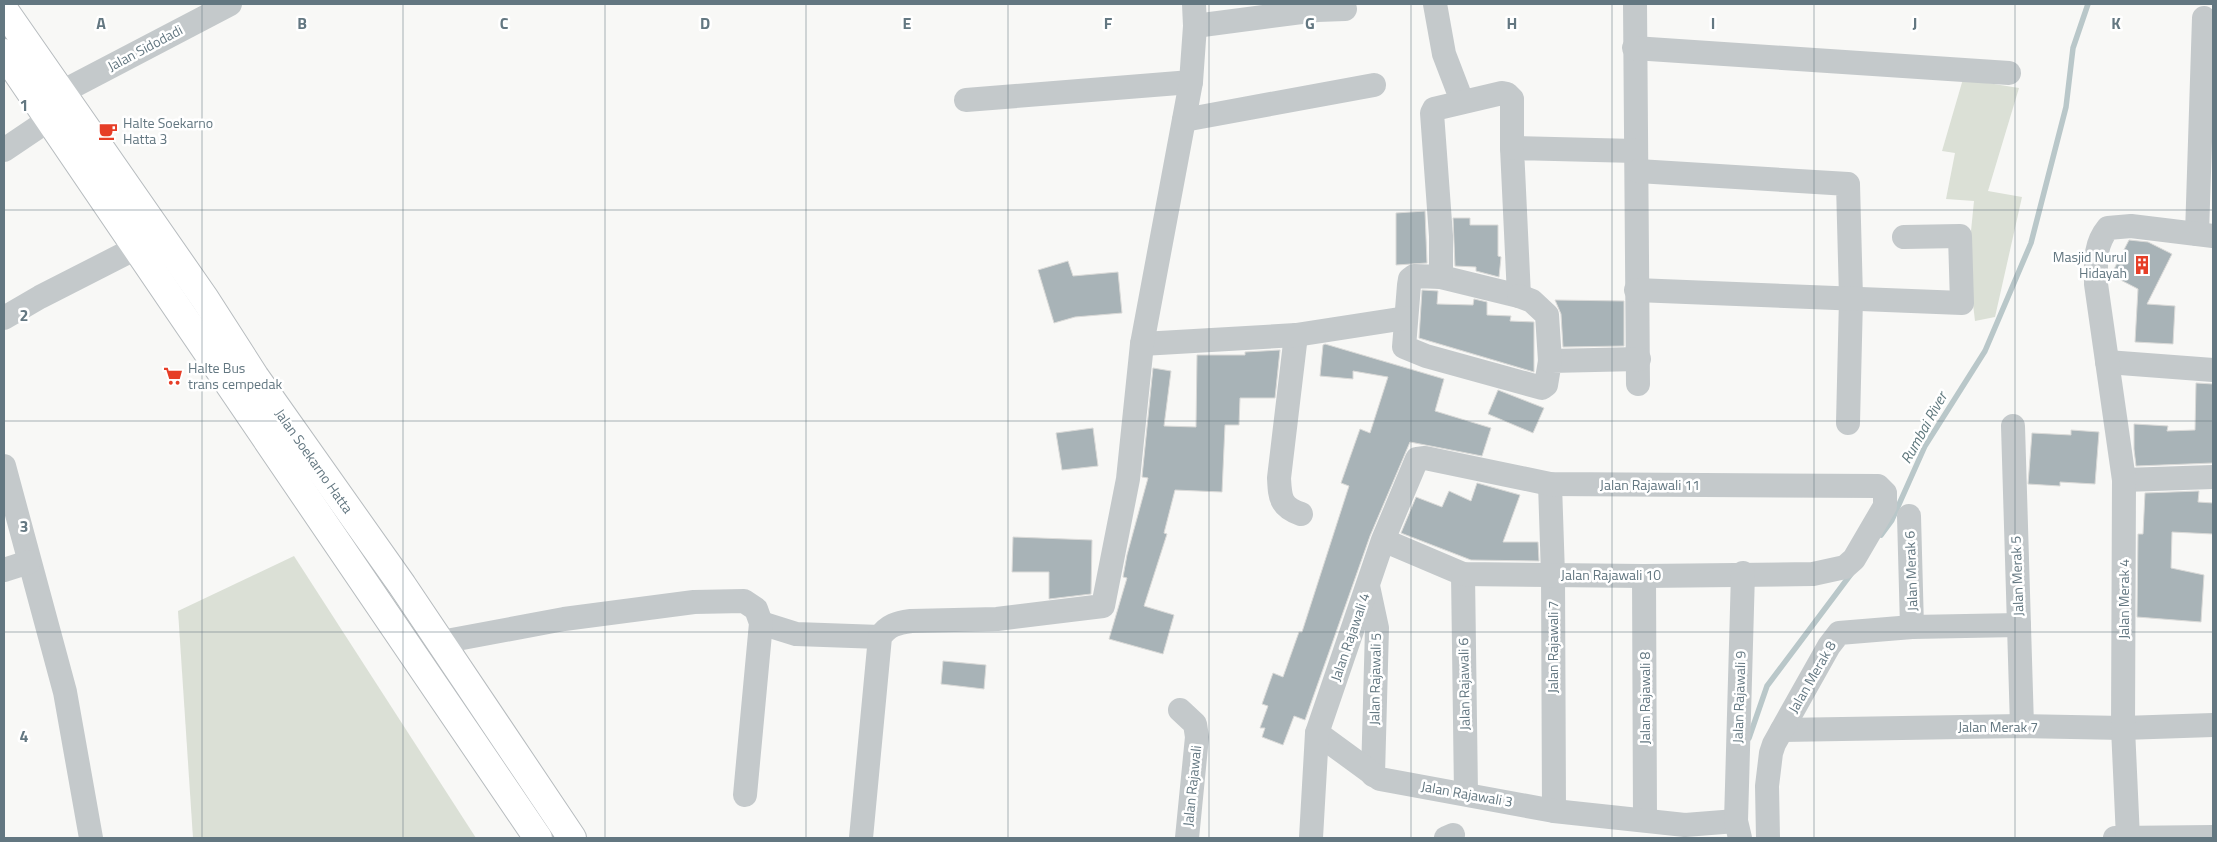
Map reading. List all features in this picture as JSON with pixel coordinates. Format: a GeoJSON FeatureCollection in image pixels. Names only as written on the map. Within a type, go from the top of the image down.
{"type":"FeatureCollection","features":[{"type":"Feature","properties":{"kind":"main road","name":"Jalan Soekarno Hatta"},"geometry":{"type":"LineString","coordinates":[[4,10],[205,299],[255,377],[441,642],[572,838]]}},
{"type":"Feature","properties":{"kind":"main road","name":"Jalan Soekarno Hatta"},"geometry":{"type":"LineString","coordinates":[[4,53],[538,838]]}},
{"type":"Feature","properties":{"kind":"main road"},"geometry":{"type":"LineString","coordinates":[[505,792],[531,775]]}},
{"type":"Feature","properties":{"kind":"street","name":"Jalan Sidodadi"},"geometry":{"type":"LineString","coordinates":[[60,92],[230,4]]}},
{"type":"Feature","properties":{"kind":"street"},"geometry":{"type":"LineString","coordinates":[[1435,4],[1444,54],[1462,101]]}},
{"type":"Feature","properties":{"kind":"street"},"geometry":{"type":"LineString","coordinates":[[1635,4],[1638,384]]}},
{"type":"Feature","properties":{"kind":"street"},"geometry":{"type":"LineString","coordinates":[[861,838],[880,637],[886,628],[897,622],[997,619],[1103,606],[1128,479],[1142,344],[1191,82],[1195,15],[1345,9]]}},
{"type":"Feature","properties":{"kind":"street"},"geometry":{"type":"LineString","coordinates":[[2204,18],[2205,235]]}},
{"type":"Feature","properties":{"kind":"street"},"geometry":{"type":"LineString","coordinates":[[1634,48],[2009,73]]}},
{"type":"Feature","properties":{"kind":"street"},"geometry":{"type":"LineString","coordinates":[[966,100],[1191,82]]}},
{"type":"Feature","properties":{"kind":"street"},"geometry":{"type":"LineString","coordinates":[[1184,120],[1374,85]]}},
{"type":"Feature","properties":{"kind":"street"},"geometry":{"type":"LineString","coordinates":[[1441,277],[1441,236],[1432,113],[1434,108],[1439,106],[1502,93],[1507,94],[1512,100],[1512,148],[1519,296]]}},
{"type":"Feature","properties":{"kind":"street"},"geometry":{"type":"LineString","coordinates":[[4,150],[50,118]]}},
{"type":"Feature","properties":{"kind":"street"},"geometry":{"type":"LineString","coordinates":[[1512,148],[1848,184],[1851,298],[1848,423]]}},
{"type":"Feature","properties":{"kind":"street","name":"Jalan Merak 4"},"geometry":{"type":"LineString","coordinates":[[2128,838],[2123,728],[2124,480],[2096,284],[2096,251],[2100,238],[2108,228],[2131,226],[2205,235]]}},
{"type":"Feature","properties":{"kind":"street"},"geometry":{"type":"LineString","coordinates":[[1636,290],[1962,303],[1960,236],[1904,237]]}},
{"type":"Feature","properties":{"kind":"street"},"geometry":{"type":"LineString","coordinates":[[4,318],[40,297],[136,248]]}},
{"type":"Feature","properties":{"kind":"street"},"geometry":{"type":"LineString","coordinates":[[1414,276],[1441,277],[1519,296],[1532,301],[1547,315],[1550,361],[1546,385],[1542,388],[1426,356],[1404,346],[1410,280],[1414,276]]}},
{"type":"Feature","properties":{"kind":"street"},"geometry":{"type":"LineString","coordinates":[[1142,344],[1296,335],[1406,318]]}},
{"type":"Feature","properties":{"kind":"street"},"geometry":{"type":"LineString","coordinates":[[1296,335],[1279,478],[1280,499],[1290,510],[1300,514]]}},
{"type":"Feature","properties":{"kind":"street"},"geometry":{"type":"LineString","coordinates":[[1550,361],[1639,359]]}},
{"type":"Feature","properties":{"kind":"street"},"geometry":{"type":"LineString","coordinates":[[2107,362],[2213,370]]}},
{"type":"Feature","properties":{"kind":"street","name":"Jalan Merak 5"},"geometry":{"type":"LineString","coordinates":[[2013,426],[2022,726]]}},
{"type":"Feature","properties":{"kind":"street","name":"Jalan Rajawali 11"},"geometry":{"type":"LineString","coordinates":[[1383,540],[1417,460],[1420,458],[1550,484],[1878,486],[1886,493],[1886,506],[1854,559],[1845,567]]}},
{"type":"Feature","properties":{"kind":"street"},"geometry":{"type":"LineString","coordinates":[[4,466],[65,692],[91,838]]}},
{"type":"Feature","properties":{"kind":"street"},"geometry":{"type":"LineString","coordinates":[[2124,480],[2213,477]]}},
{"type":"Feature","properties":{"kind":"street","name":"Jalan Rajawali 7"},"geometry":{"type":"LineString","coordinates":[[1550,484],[1553,575],[1554,811]]}},
{"type":"Feature","properties":{"kind":"street","name":"Jalan Merak 6"},"geometry":{"type":"LineString","coordinates":[[1909,516],[1912,627]]}},
{"type":"Feature","properties":{"kind":"street","name":"Jalan Rajawali 10"},"geometry":{"type":"LineString","coordinates":[[1383,540],[1463,574],[1644,576],[1742,573],[1813,574],[1845,567]]}},
{"type":"Feature","properties":{"kind":"street","name":"Jalan Rajawali 4"},"geometry":{"type":"LineString","coordinates":[[1317,733],[1383,540]]}},
{"type":"Feature","properties":{"kind":"street"},"geometry":{"type":"LineString","coordinates":[[4,570],[29,562]]}},
{"type":"Feature","properties":{"kind":"street","name":"Jalan Rajawali 9"},"geometry":{"type":"LineString","coordinates":[[1738,830],[1742,573]]}},
{"type":"Feature","properties":{"kind":"street","name":"Jalan Rajawali 6"},"geometry":{"type":"LineString","coordinates":[[1463,574],[1466,794]]}},
{"type":"Feature","properties":{"kind":"street","name":"Jalan Rajawali 8"},"geometry":{"type":"LineString","coordinates":[[1644,576],[1645,820]]}},
{"type":"Feature","properties":{"kind":"street","name":"Jalan Rajawali 5"},"geometry":{"type":"LineString","coordinates":[[1368,584],[1377,628],[1373,775]]}},
{"type":"Feature","properties":{"kind":"street"},"geometry":{"type":"LineString","coordinates":[[441,642],[564,619],[694,602],[744,601],[756,609],[761,623],[745,795]]}},
{"type":"Feature","properties":{"kind":"street"},"geometry":{"type":"LineString","coordinates":[[761,623],[796,634],[880,637]]}},
{"type":"Feature","properties":{"kind":"street","name":"Jalan Merak 8"},"geometry":{"type":"LineString","coordinates":[[1768,838],[1770,753],[1829,646],[1839,633],[1912,627],[2019,625]]}},
{"type":"Feature","properties":{"kind":"street"},"geometry":{"type":"LineString","coordinates":[[1348,643],[1360,643],[1370,646],[1376,654]]}},
{"type":"Feature","properties":{"kind":"street","name":"Jalan Rajawali"},"geometry":{"type":"LineString","coordinates":[[1180,710],[1195,724],[1197,737],[1187,838]]}},
{"type":"Feature","properties":{"kind":"street","name":"Jalan Merak 7"},"geometry":{"type":"LineString","coordinates":[[1782,730],[2022,726],[2123,728],[2213,725]]}},
{"type":"Feature","properties":{"kind":"street"},"geometry":{"type":"LineString","coordinates":[[1311,838],[1317,733]]}},
{"type":"Feature","properties":{"kind":"street","name":"Jalan Rajawali 3"},"geometry":{"type":"LineString","coordinates":[[1317,733],[1380,779],[1554,811],[1738,830]]}},
{"type":"Feature","properties":{"kind":"street"},"geometry":{"type":"LineString","coordinates":[[2115,838],[2213,837]]}},
{"type":"Feature","properties":{"kind":"shaded area"},"geometry":{"type":"Polygon","coordinates":[[[1963,79],[2019,88],[1988,191],[2022,197],[1995,317],[1975,321],[1968,261],[1974,201],[1946,199],[1955,153],[1942,151],[1963,79]]]}},
{"type":"Feature","properties":{"kind":"shaded area"},"geometry":{"type":"Polygon","coordinates":[[[294,556],[476,838],[193,838],[178,611],[294,556]]]}},
{"type":"Feature","properties":{"kind":"building"},"geometry":{"type":"Polygon","coordinates":[[[1425,211],[1427,263],[1396,265],[1396,213],[1425,211]]]}},
{"type":"Feature","properties":{"kind":"building"},"geometry":{"type":"Polygon","coordinates":[[[1453,218],[1470,218],[1470,225],[1498,225],[1498,256],[1501,257],[1499,277],[1476,271],[1476,267],[1455,266],[1453,218]]]}},
{"type":"Feature","properties":{"kind":"building"},"geometry":{"type":"Polygon","coordinates":[[[2129,240],[2148,242],[2172,254],[2147,304],[2175,306],[2173,344],[2135,342],[2138,289],[2111,275],[2129,240]]]}},
{"type":"Feature","properties":{"kind":"building"},"geometry":{"type":"Polygon","coordinates":[[[1068,261],[1073,276],[1118,272],[1122,313],[1075,317],[1054,323],[1038,270],[1068,261]]]}},
{"type":"Feature","properties":{"kind":"building"},"geometry":{"type":"Polygon","coordinates":[[[1422,290],[1438,291],[1437,304],[1473,305],[1474,299],[1487,302],[1487,315],[1511,316],[1510,321],[1534,322],[1534,372],[1419,338],[1422,290]]]}},
{"type":"Feature","properties":{"kind":"building"},"geometry":{"type":"Polygon","coordinates":[[[1555,300],[1624,301],[1624,346],[1563,347],[1561,314],[1555,300]]]}},
{"type":"Feature","properties":{"kind":"building"},"geometry":{"type":"Polygon","coordinates":[[[1325,344],[1444,379],[1435,411],[1491,428],[1482,456],[1410,442],[1370,536],[1305,720],[1294,716],[1283,745],[1262,737],[1265,728],[1260,728],[1268,706],[1262,704],[1273,673],[1283,677],[1299,632],[1302,632],[1349,486],[1341,483],[1360,429],[1370,433],[1388,377],[1353,371],[1353,379],[1320,376],[1323,345],[1325,344]]]}},
{"type":"Feature","properties":{"kind":"building"},"geometry":{"type":"Polygon","coordinates":[[[1280,350],[1275,398],[1240,398],[1239,425],[1225,425],[1222,492],[1175,490],[1164,533],[1167,534],[1144,606],[1174,615],[1163,654],[1109,639],[1127,578],[1123,577],[1127,555],[1148,478],[1142,477],[1153,368],[1171,371],[1164,426],[1196,427],[1197,355],[1245,355],[1245,352],[1280,350]]]}},
{"type":"Feature","properties":{"kind":"building"},"geometry":{"type":"Polygon","coordinates":[[[2196,383],[2213,384],[2213,463],[2136,466],[2134,424],[2168,426],[2167,431],[2195,430],[2196,383]]]}},
{"type":"Feature","properties":{"kind":"building"},"geometry":{"type":"Polygon","coordinates":[[[1498,390],[1544,408],[1533,433],[1488,414],[1498,390]]]}},
{"type":"Feature","properties":{"kind":"building"},"geometry":{"type":"Polygon","coordinates":[[[1093,428],[1098,466],[1062,470],[1056,433],[1093,428]]]}},
{"type":"Feature","properties":{"kind":"building"},"geometry":{"type":"Polygon","coordinates":[[[2071,430],[2099,432],[2095,484],[2060,482],[2060,486],[2028,484],[2032,433],[2071,435],[2071,430]]]}},
{"type":"Feature","properties":{"kind":"building"},"geometry":{"type":"Polygon","coordinates":[[[1477,483],[1520,495],[1503,542],[1538,542],[1539,561],[1471,560],[1401,533],[1416,497],[1442,507],[1449,491],[1471,501],[1477,483]]]}},
{"type":"Feature","properties":{"kind":"building"},"geometry":{"type":"Polygon","coordinates":[[[2199,491],[2198,502],[2213,503],[2213,534],[2172,532],[2171,568],[2204,575],[2201,622],[2137,617],[2138,534],[2143,534],[2145,493],[2199,491]]]}},
{"type":"Feature","properties":{"kind":"building"},"geometry":{"type":"Polygon","coordinates":[[[1013,537],[1092,540],[1091,594],[1049,599],[1049,572],[1012,572],[1013,537]]]}},
{"type":"Feature","properties":{"kind":"building"},"geometry":{"type":"Polygon","coordinates":[[[943,661],[986,665],[984,689],[941,684],[943,661]]]}},
{"type":"Feature","properties":{"kind":"waterway","name":"Rumbai River"},"geometry":{"type":"LineString","coordinates":[[1881,535],[1892,520],[1925,446],[1985,351],[2031,243],[2066,107],[2073,48],[2088,4]]}},
{"type":"Feature","properties":{"kind":"waterway","name":"Rumbai River"},"geometry":{"type":"LineString","coordinates":[[1749,738],[1767,686],[1851,574]]}},
{"type":"Feature","properties":{"kind":"place","name":"Halte Soekarno Hatta 3"},"geometry":{"type":"Point","coordinates":[108,131]}},
{"type":"Feature","properties":{"kind":"place","name":"Masjid Nurul Hidayah"},"geometry":{"type":"Point","coordinates":[2142,265]}},
{"type":"Feature","properties":{"kind":"place","name":"Halte Bus trans cempedak"},"geometry":{"type":"Point","coordinates":[173,376]}}]}
